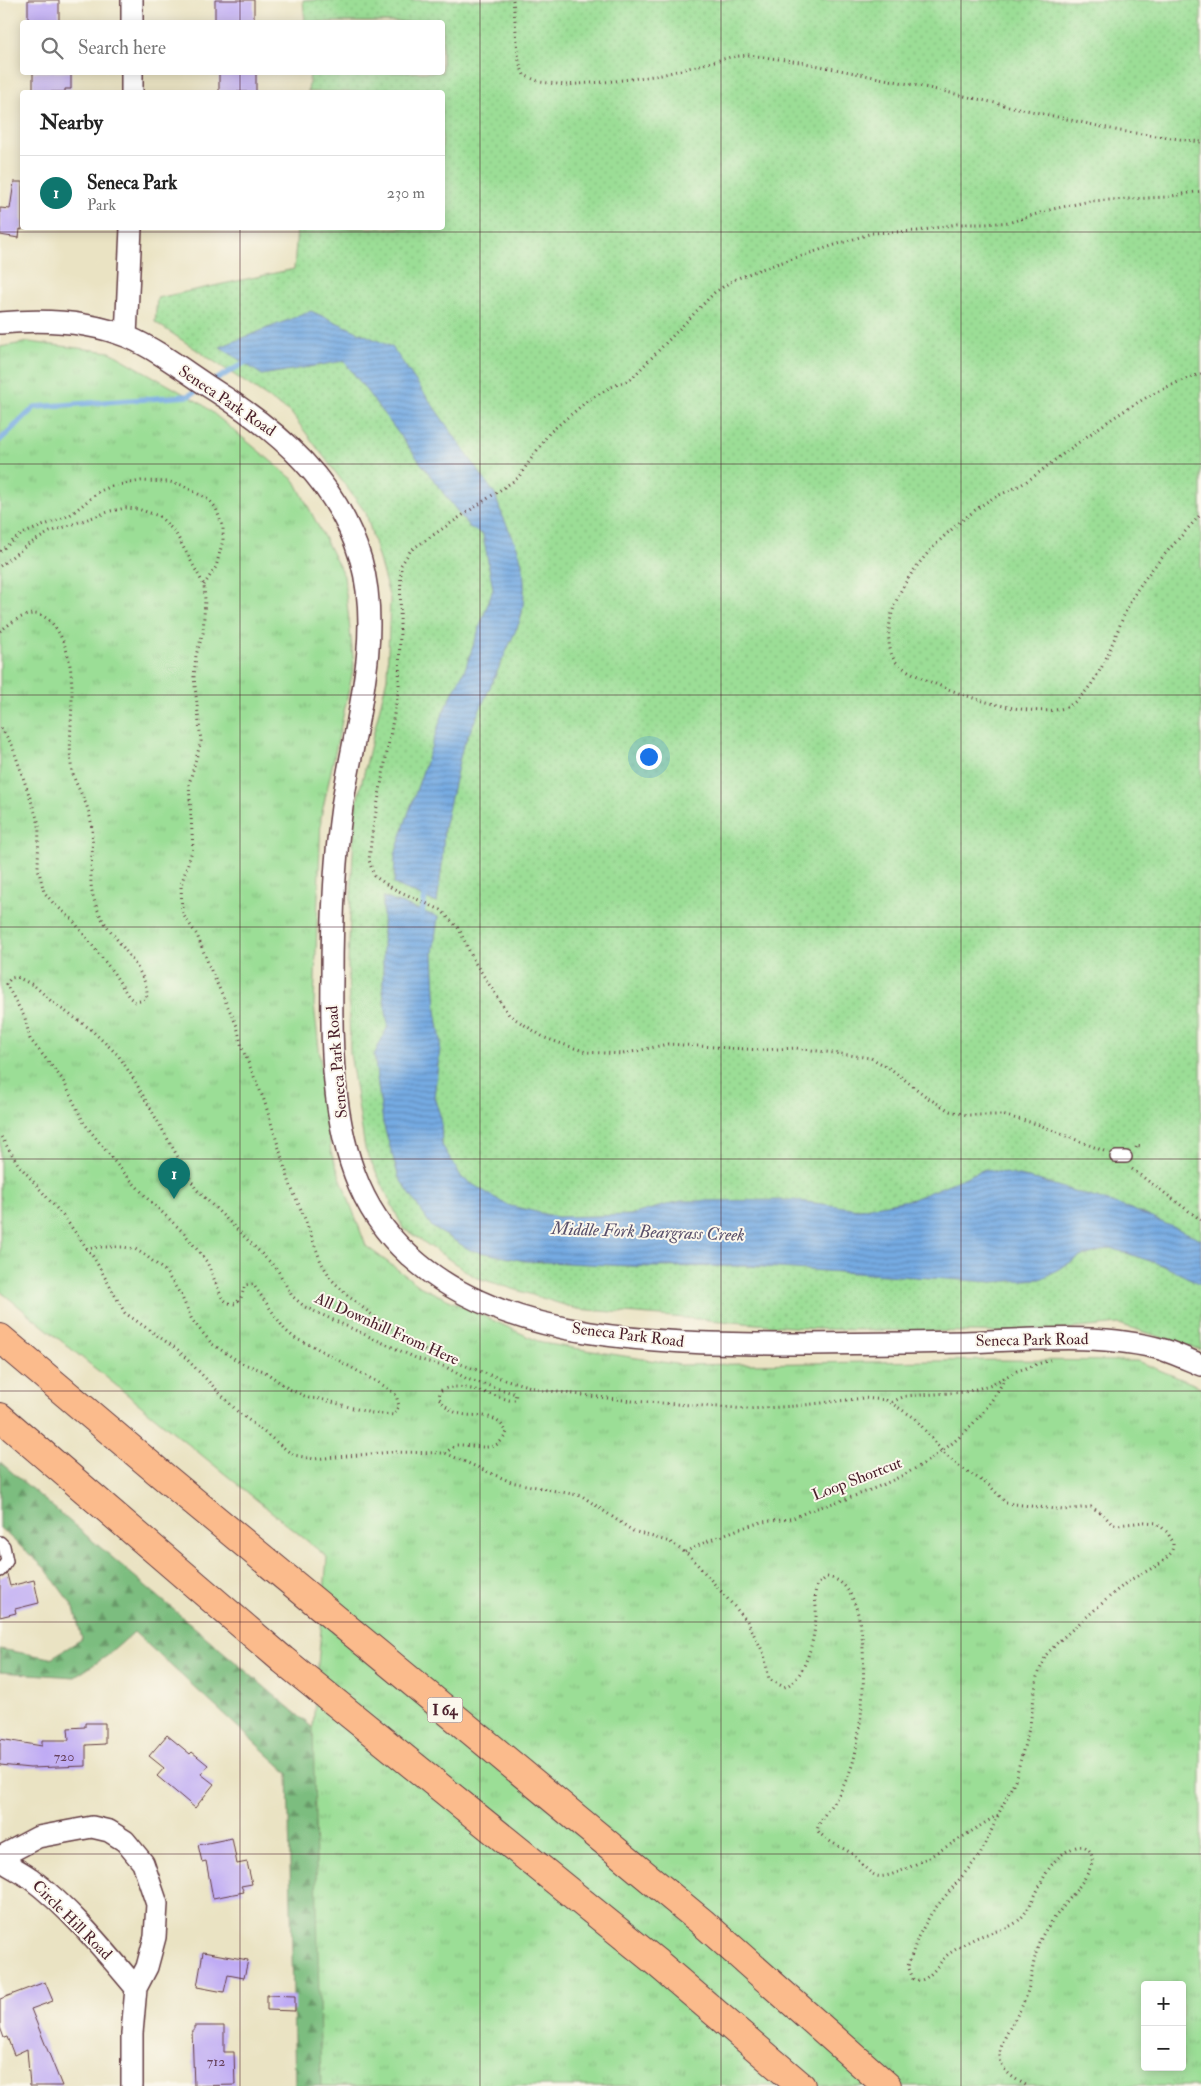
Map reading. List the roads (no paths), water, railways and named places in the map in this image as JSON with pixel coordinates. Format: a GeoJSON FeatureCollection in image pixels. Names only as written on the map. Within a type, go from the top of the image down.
{"type":"FeatureCollection","features":[{"type":"Feature","properties":{"kind":"highway","name":"I 64"},"geometry":{"type":"LineString","coordinates":[[0,1338],[169,1481],[702,1922],[886,2086]]}},
{"type":"Feature","properties":{"kind":"highway"},"geometry":{"type":"LineString","coordinates":[[0,1417],[283,1660],[656,1962],[801,2086]]}},
{"type":"Feature","properties":{"kind":"street"},"geometry":{"type":"LineString","coordinates":[[132,0],[132,20]]}},
{"type":"Feature","properties":{"kind":"street"},"geometry":{"type":"LineString","coordinates":[[132,75],[132,90]]}},
{"type":"Feature","properties":{"kind":"street"},"geometry":{"type":"LineString","coordinates":[[126,336],[132,230]]}},
{"type":"Feature","properties":{"kind":"street","name":"Seneca Park Road"},"geometry":{"type":"LineString","coordinates":[[0,323],[21,321],[62,322],[126,336],[146,347],[244,410],[296,452],[329,490],[342,512],[360,556],[368,588],[370,638],[342,808],[335,868],[331,1030],[337,1098],[348,1155],[368,1203],[398,1245],[435,1277],[473,1299],[528,1318],[583,1331],[653,1340],[704,1343],[857,1345],[1092,1339],[1138,1344],[1166,1351],[1201,1365]]}},
{"type":"Feature","properties":{"kind":"street","name":"Circle Hill Road"},"geometry":{"type":"LineString","coordinates":[[132,2086],[132,2033],[136,1988],[147,1967],[155,1937],[157,1904],[143,1863],[125,1841],[109,1831],[92,1827],[38,1837],[0,1858],[29,1878],[57,1902],[100,1945],[136,1988]]}},
{"type":"Feature","properties":{"kind":"lane"},"geometry":{"type":"LineString","coordinates":[[0,1542],[4,1546],[7,1561],[0,1571]]}},
{"type":"Feature","properties":{"kind":"water"},"geometry":{"type":"Polygon","coordinates":[[[311,311],[392,347],[496,496],[517,547],[522,565],[524,594],[520,621],[462,749],[444,828],[437,903],[394,884],[395,855],[444,710],[465,669],[493,589],[483,535],[469,527],[344,361],[262,375],[220,347],[311,311]]]}},
{"type":"Feature","properties":{"kind":"water"},"geometry":{"type":"Polygon","coordinates":[[[383,897],[438,917],[433,953],[436,1011],[441,1041],[434,1097],[441,1118],[442,1145],[462,1178],[507,1205],[557,1217],[630,1215],[681,1201],[793,1200],[859,1209],[913,1199],[985,1169],[1038,1180],[1131,1209],[1201,1239],[1201,1284],[1162,1265],[1111,1248],[1080,1257],[1041,1279],[992,1282],[748,1266],[650,1267],[525,1261],[470,1250],[432,1227],[399,1178],[383,1123],[374,1055],[388,1026],[383,991],[383,897]]]}},
{"type":"Feature","properties":{"kind":"waterway","name":"Middle Fork Beargrass Creek"},"geometry":{"type":"LineString","coordinates":[[212,382],[249,360]]}},
{"type":"Feature","properties":{"kind":"waterway","name":"Middle Fork Beargrass Creek"},"geometry":{"type":"LineString","coordinates":[[0,440],[35,407],[188,396],[202,388]]}},
{"type":"Feature","properties":{"kind":"waterway","name":"Middle Fork Beargrass Creek"},"geometry":{"type":"LineString","coordinates":[[421,919],[426,891]]}},
{"type":"Feature","properties":{"kind":"place","name":"Seneca Park"},"geometry":{"type":"Point","coordinates":[174,1199]}}]}
